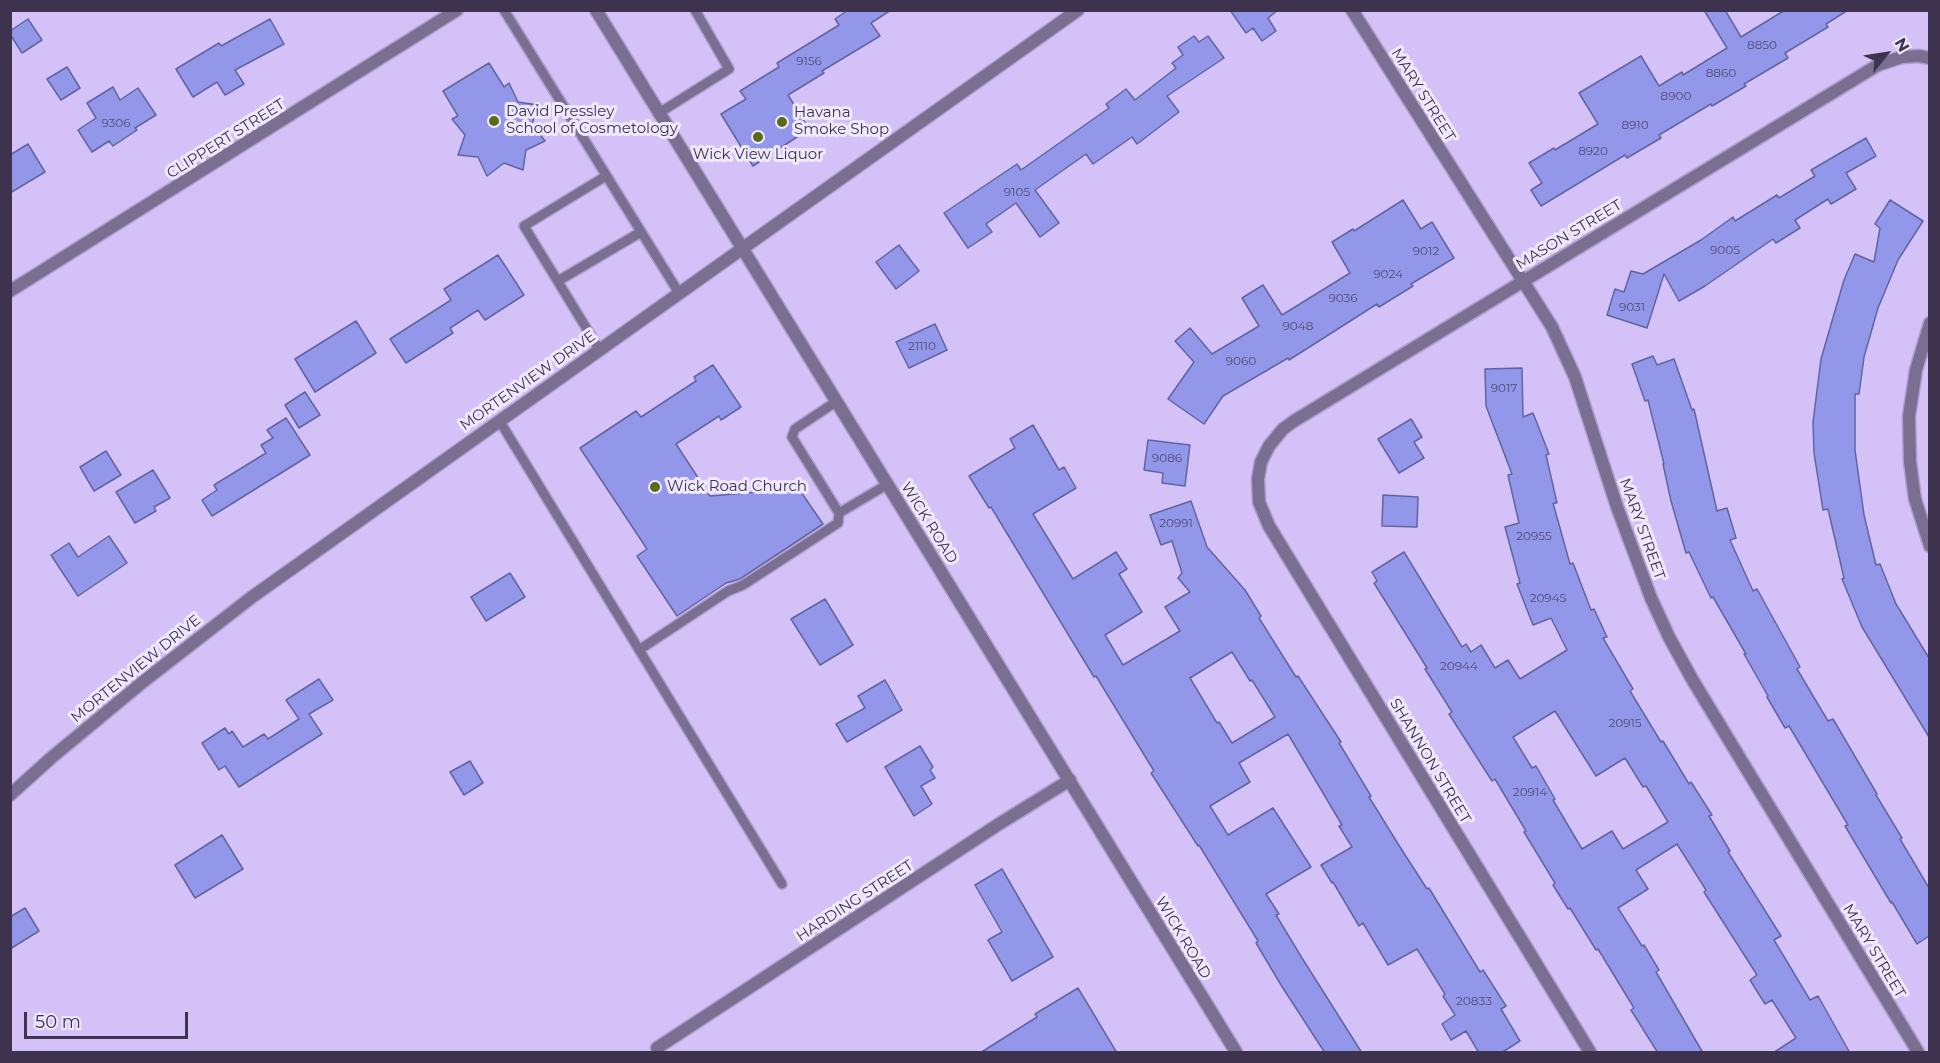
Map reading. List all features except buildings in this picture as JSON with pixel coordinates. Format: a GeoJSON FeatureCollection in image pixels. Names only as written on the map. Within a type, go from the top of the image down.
{"type":"FeatureCollection","features":[{"type":"Feature","properties":{"kind":"street","name":"CLIPPERT STREET"},"geometry":{"type":"LineString","coordinates":[[10,291],[457,10]]}},
{"type":"Feature","properties":{"kind":"street","name":"WICK ROAD"},"geometry":{"type":"LineString","coordinates":[[596,10],[1236,1053]]}},
{"type":"Feature","properties":{"kind":"street","name":"MORTENVIEW DRIVE"},"geometry":{"type":"LineString","coordinates":[[10,795],[144,681],[252,597],[1078,10]]}},
{"type":"Feature","properties":{"kind":"street","name":"MARY STREET"},"geometry":{"type":"LineString","coordinates":[[1352,10],[1552,327],[1575,376],[1617,507],[1651,598],[1669,637],[1698,689],[1918,1053]]}},
{"type":"Feature","properties":{"kind":"street","name":"MASON STREET"},"geometry":{"type":"LineString","coordinates":[[1258,479],[1261,462],[1269,446],[1288,425],[1878,65],[1902,57],[1928,58]]}},
{"type":"Feature","properties":{"kind":"street"},"geometry":{"type":"LineString","coordinates":[[1929,323],[1916,370],[1909,416],[1910,462],[1916,499],[1929,546]]}},
{"type":"Feature","properties":{"kind":"street","name":"SHANNON STREET"},"geometry":{"type":"LineString","coordinates":[[1258,479],[1259,502],[1269,526],[1590,1053]]}},
{"type":"Feature","properties":{"kind":"street","name":"HARDING STREET"},"geometry":{"type":"LineString","coordinates":[[657,1048],[989,830],[1070,780]]}},
{"type":"Feature","properties":{"kind":"lane"},"geometry":{"type":"LineString","coordinates":[[504,10],[679,293]]}},
{"type":"Feature","properties":{"kind":"lane"},"geometry":{"type":"LineString","coordinates":[[659,113],[729,69],[694,10]]}},
{"type":"Feature","properties":{"kind":"lane"},"geometry":{"type":"LineString","coordinates":[[599,349],[524,226],[606,176]]}},
{"type":"Feature","properties":{"kind":"lane"},"geometry":{"type":"LineString","coordinates":[[558,281],[640,232]]}},
{"type":"Feature","properties":{"kind":"lane"},"geometry":{"type":"LineString","coordinates":[[639,650],[728,591],[743,585],[838,523],[839,513],[792,437],[795,429],[837,401]]}},
{"type":"Feature","properties":{"kind":"lane"},"geometry":{"type":"LineString","coordinates":[[499,420],[782,884]]}},
{"type":"Feature","properties":{"kind":"lane"},"geometry":{"type":"LineString","coordinates":[[839,513],[888,484]]}},
{"type":"Feature","properties":{"kind":"place","name":"David Pressley School of Cosmetology"},"geometry":{"type":"Point","coordinates":[494,121]}},
{"type":"Feature","properties":{"kind":"place","name":"Havana Smoke Shop"},"geometry":{"type":"Point","coordinates":[782,122]}},
{"type":"Feature","properties":{"kind":"place","name":"Wick View Liquor"},"geometry":{"type":"Point","coordinates":[758,137]}},
{"type":"Feature","properties":{"kind":"place","name":"Wick Road Church"},"geometry":{"type":"Point","coordinates":[655,487]}}]}
